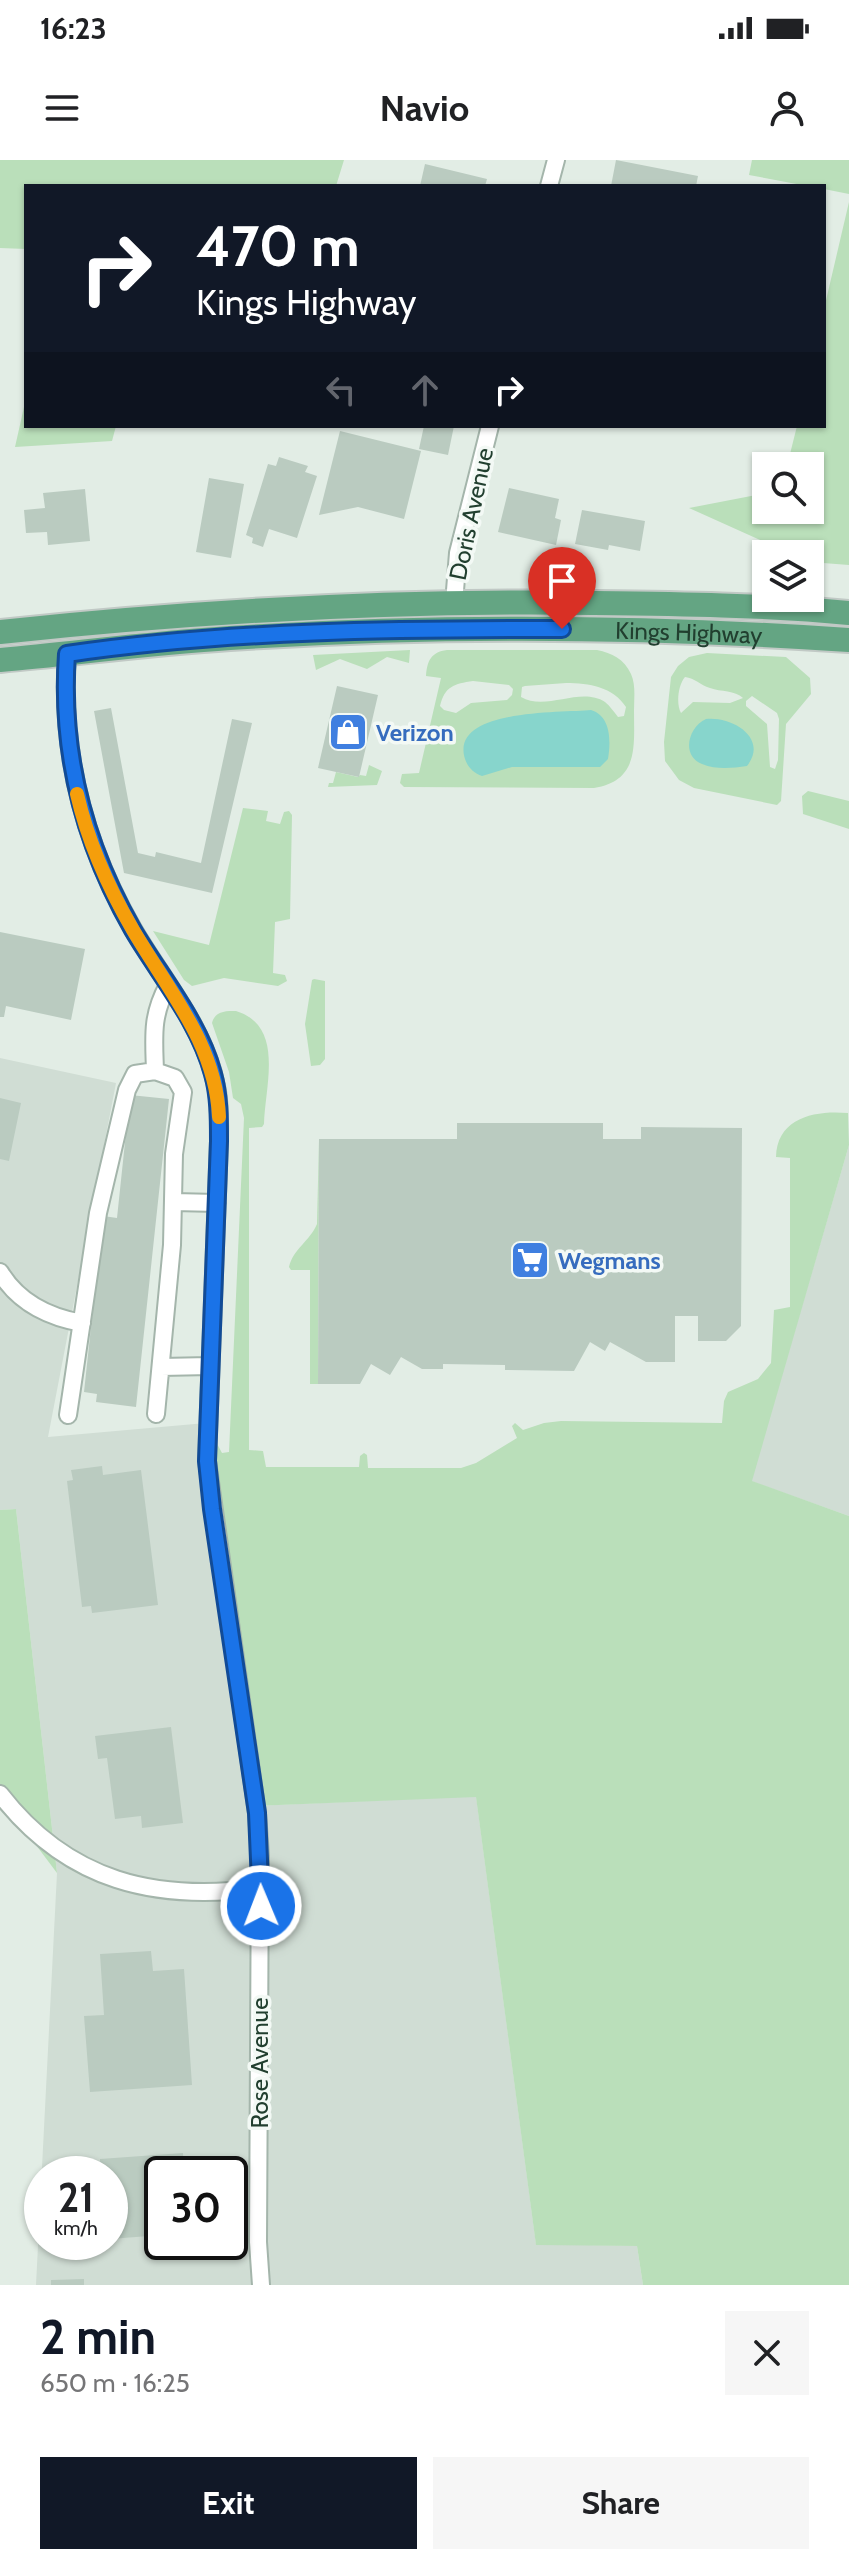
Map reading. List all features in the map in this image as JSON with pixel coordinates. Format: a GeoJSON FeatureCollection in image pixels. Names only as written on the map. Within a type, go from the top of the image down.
{"type":"FeatureCollection","features":[{"type":"Feature","properties":{"kind":"main road","name":"Kings Highway"},"geometry":{"type":"LineString","coordinates":[[0,632],[250,610],[454,603],[662,603],[849,613]]}},
{"type":"Feature","properties":{"kind":"main road","name":"Kings Highway"},"geometry":{"type":"LineString","coordinates":[[0,660],[120,646],[412,630],[659,630],[849,640]]}},
{"type":"Feature","properties":{"kind":"street"},"geometry":{"type":"LineString","coordinates":[[550,184],[556,160]]}},
{"type":"Feature","properties":{"kind":"street","name":"Doris Avenue"},"geometry":{"type":"LineString","coordinates":[[454,603],[458,553],[489,428]]}},
{"type":"Feature","properties":{"kind":"street","name":"Rose Avenue"},"geometry":{"type":"LineString","coordinates":[[67,654],[65,703],[69,752],[85,824],[113,893],[195,1028],[214,1076],[219,1114],[207,1461],[257,1813],[261,1888],[258,2242],[261,2285]]}},
{"type":"Feature","properties":{"kind":"street"},"geometry":{"type":"LineString","coordinates":[[155,1071],[157,1005],[168,985]]}},
{"type":"Feature","properties":{"kind":"street"},"geometry":{"type":"LineString","coordinates":[[68,1415],[98,1213],[127,1090],[135,1074],[155,1071],[175,1078],[183,1092],[174,1154],[174,1202],[156,1414]]}},
{"type":"Feature","properties":{"kind":"street"},"geometry":{"type":"LineString","coordinates":[[174,1202],[217,1203]]}},
{"type":"Feature","properties":{"kind":"street"},"geometry":{"type":"LineString","coordinates":[[0,1272],[11,1289],[29,1303],[65,1320],[82,1323]]}},
{"type":"Feature","properties":{"kind":"street"},"geometry":{"type":"LineString","coordinates":[[161,1367],[210,1366]]}},
{"type":"Feature","properties":{"kind":"street"},"geometry":{"type":"LineString","coordinates":[[0,1794],[29,1827],[51,1846],[109,1877],[133,1885],[180,1893],[261,1888]]}},
{"type":"Feature","properties":{"kind":"shaded area"},"geometry":{"type":"Polygon","coordinates":[[[0,1058],[116,1083],[48,1437],[206,1423],[253,1806],[476,1796],[536,2244],[637,2246],[643,2285],[36,2285],[37,2260],[128,2260],[128,2156],[43,2156],[57,1873],[16,1509],[0,1510],[0,1058]]]}},
{"type":"Feature","properties":{"kind":"shaded area"},"geometry":{"type":"Polygon","coordinates":[[[849,1145],[849,1516],[751,1481],[849,1145]]]}},
{"type":"Feature","properties":{"kind":"green space"},"geometry":{"type":"Polygon","coordinates":[[[0,160],[344,160],[337,184],[24,184],[24,249],[0,248],[0,160]]]}},
{"type":"Feature","properties":{"kind":"green space"},"geometry":{"type":"Polygon","coordinates":[[[752,160],[849,160],[849,194],[826,189],[826,184],[796,184],[749,175],[752,160]]]}},
{"type":"Feature","properties":{"kind":"green space"},"geometry":{"type":"Polygon","coordinates":[[[849,202],[849,565],[824,563],[824,540],[760,540],[689,508],[752,496],[752,524],[824,524],[824,452],[790,452],[796,428],[826,428],[826,300],[849,202]]]}},
{"type":"Feature","properties":{"kind":"green space"},"geometry":{"type":"Polygon","coordinates":[[[24,407],[24,428],[115,428],[112,441],[15,447],[24,407]]]}},
{"type":"Feature","properties":{"kind":"green space"},"geometry":{"type":"Polygon","coordinates":[[[410,650],[409,663],[387,657],[367,669],[340,659],[316,670],[313,655],[410,650]]]}},
{"type":"Feature","properties":{"kind":"green space"},"geometry":{"type":"Polygon","coordinates":[[[447,650],[597,650],[617,658],[628,669],[634,687],[633,749],[626,770],[609,784],[594,788],[404,787],[400,783],[402,774],[419,773],[441,678],[426,676],[429,662],[437,653],[447,650]],[[473,681],[451,687],[440,706],[456,713],[471,703],[507,700],[512,695],[513,689],[509,685],[473,681]],[[592,685],[525,686],[522,687],[521,697],[541,702],[574,697],[595,698],[605,702],[618,717],[624,716],[626,707],[607,691],[592,685]]]}},
{"type":"Feature","properties":{"kind":"green space"},"geometry":{"type":"Polygon","coordinates":[[[707,653],[786,657],[810,678],[811,694],[786,724],[781,801],[777,805],[694,788],[679,780],[665,761],[671,677],[689,657],[707,653]],[[685,677],[678,695],[681,713],[693,702],[730,703],[743,698],[732,692],[710,688],[685,677]],[[752,696],[746,701],[746,706],[767,724],[770,767],[775,769],[779,719],[777,713],[752,696]]]}},
{"type":"Feature","properties":{"kind":"green space"},"geometry":{"type":"Polygon","coordinates":[[[369,765],[382,771],[377,785],[328,787],[329,783],[333,783],[336,772],[366,776],[369,765]]]}},
{"type":"Feature","properties":{"kind":"green space"},"geometry":{"type":"Polygon","coordinates":[[[808,791],[849,801],[849,829],[803,814],[802,796],[808,791]]]}},
{"type":"Feature","properties":{"kind":"green space"},"geometry":{"type":"Polygon","coordinates":[[[243,808],[268,811],[266,821],[280,824],[284,812],[289,811],[292,815],[290,919],[275,922],[273,973],[285,975],[287,981],[278,986],[224,978],[192,986],[184,980],[153,931],[209,945],[243,808]]]}},
{"type":"Feature","properties":{"kind":"green space"},"geometry":{"type":"Polygon","coordinates":[[[314,979],[325,981],[325,1059],[320,1065],[311,1066],[305,1024],[314,979]]]}},
{"type":"Feature","properties":{"kind":"green space"},"geometry":{"type":"Polygon","coordinates":[[[236,1011],[251,1019],[261,1030],[269,1059],[264,1124],[249,1128],[249,1450],[263,1451],[266,1467],[359,1467],[360,1456],[364,1453],[368,1468],[461,1468],[476,1463],[517,1438],[512,1426],[515,1423],[523,1430],[561,1421],[722,1423],[728,1392],[758,1379],[771,1363],[774,1310],[790,1307],[790,1158],[776,1157],[778,1144],[783,1133],[800,1119],[823,1113],[848,1113],[849,1145],[752,1481],[849,1516],[849,2285],[643,2285],[637,2246],[536,2245],[476,1797],[253,1806],[206,1423],[222,1453],[229,1452],[244,1118],[241,1104],[233,1098],[229,1072],[212,1023],[218,1014],[236,1011]]]}},
{"type":"Feature","properties":{"kind":"green space"},"geometry":{"type":"Polygon","coordinates":[[[319,1139],[318,1384],[310,1384],[310,1270],[291,1270],[289,1267],[317,1224],[319,1139]]]}},
{"type":"Feature","properties":{"kind":"green space"},"geometry":{"type":"Polygon","coordinates":[[[16,1509],[57,1873],[0,1797],[0,1510],[16,1509]]]}},
{"type":"Feature","properties":{"kind":"water"},"geometry":{"type":"Polygon","coordinates":[[[591,710],[603,718],[608,730],[608,759],[600,767],[512,767],[482,776],[466,762],[465,742],[474,730],[490,722],[535,713],[591,710]]]}},
{"type":"Feature","properties":{"kind":"water"},"geometry":{"type":"Polygon","coordinates":[[[706,719],[736,725],[751,738],[753,756],[747,766],[719,768],[695,760],[689,742],[695,728],[706,719]]]}},
{"type":"Feature","properties":{"kind":"building"},"geometry":{"type":"Polygon","coordinates":[[[616,160],[698,176],[696,184],[611,184],[616,160]]]}},
{"type":"Feature","properties":{"kind":"building"},"geometry":{"type":"Polygon","coordinates":[[[425,164],[487,179],[486,184],[420,184],[425,164]]]}},
{"type":"Feature","properties":{"kind":"building"},"geometry":{"type":"Polygon","coordinates":[[[424,428],[454,428],[448,455],[419,449],[424,428]]]}},
{"type":"Feature","properties":{"kind":"building"},"geometry":{"type":"Polygon","coordinates":[[[340,431],[421,451],[404,519],[358,507],[319,515],[340,431]]]}},
{"type":"Feature","properties":{"kind":"building"},"geometry":{"type":"Polygon","coordinates":[[[279,457],[308,466],[305,472],[317,476],[297,538],[269,529],[263,547],[252,543],[253,538],[246,535],[268,464],[276,466],[279,457]]]}},
{"type":"Feature","properties":{"kind":"building"},"geometry":{"type":"Polygon","coordinates":[[[209,478],[244,484],[231,558],[196,552],[209,478]]]}},
{"type":"Feature","properties":{"kind":"building"},"geometry":{"type":"Polygon","coordinates":[[[509,488],[559,499],[555,518],[561,520],[556,545],[498,532],[509,488]]]}},
{"type":"Feature","properties":{"kind":"building"},"geometry":{"type":"Polygon","coordinates":[[[85,489],[90,541],[48,545],[47,532],[26,533],[24,510],[45,508],[43,493],[85,489]]]}},
{"type":"Feature","properties":{"kind":"building"},"geometry":{"type":"Polygon","coordinates":[[[582,510],[645,521],[640,551],[609,545],[608,550],[575,544],[582,510]]]}},
{"type":"Feature","properties":{"kind":"building","name":"Verizon"},"geometry":{"type":"Polygon","coordinates":[[[337,686],[378,695],[359,777],[318,768],[337,686]]]}},
{"type":"Feature","properties":{"kind":"building"},"geometry":{"type":"Polygon","coordinates":[[[111,708],[138,853],[155,857],[156,852],[201,863],[232,719],[252,723],[212,893],[124,873],[94,711],[111,708]]]}},
{"type":"Feature","properties":{"kind":"building"},"geometry":{"type":"Polygon","coordinates":[[[0,932],[85,949],[71,1020],[6,1006],[4,1017],[0,1017],[0,932]]]}},
{"type":"Feature","properties":{"kind":"building"},"geometry":{"type":"Polygon","coordinates":[[[130,1095],[169,1099],[136,1407],[96,1402],[97,1394],[84,1392],[103,1216],[117,1218],[130,1095]]]}},
{"type":"Feature","properties":{"kind":"building"},"geometry":{"type":"Polygon","coordinates":[[[0,1098],[21,1103],[9,1161],[0,1159],[0,1098]]]}},
{"type":"Feature","properties":{"kind":"building","name":"Wegmans"},"geometry":{"type":"Polygon","coordinates":[[[457,1123],[603,1123],[603,1139],[641,1139],[641,1127],[742,1128],[741,1326],[726,1341],[698,1341],[698,1316],[675,1316],[675,1362],[646,1362],[610,1342],[605,1351],[590,1342],[574,1371],[505,1370],[505,1365],[443,1364],[443,1369],[422,1369],[401,1357],[390,1375],[371,1364],[360,1384],[318,1384],[319,1139],[457,1139],[457,1123]]]}},
{"type":"Feature","properties":{"kind":"building"},"geometry":{"type":"Polygon","coordinates":[[[102,1466],[103,1475],[141,1470],[158,1605],[92,1613],[91,1606],[82,1607],[67,1481],[73,1480],[71,1470],[102,1466]]]}},
{"type":"Feature","properties":{"kind":"building"},"geometry":{"type":"Polygon","coordinates":[[[171,1727],[183,1823],[142,1828],[141,1816],[115,1819],[107,1758],[98,1759],[95,1736],[171,1727]]]}},
{"type":"Feature","properties":{"kind":"building"},"geometry":{"type":"Polygon","coordinates":[[[151,1951],[153,1971],[184,1969],[192,2085],[90,2092],[84,2016],[104,2015],[100,1954],[151,1951]]]}},
{"type":"Feature","properties":{"kind":"building"},"geometry":{"type":"Polygon","coordinates":[[[183,2153],[183,2156],[144,2156],[144,2236],[128,2238],[128,2157],[183,2153]]]}},
{"type":"Feature","properties":{"kind":"building"},"geometry":{"type":"Polygon","coordinates":[[[84,2279],[84,2285],[51,2285],[51,2280],[84,2279]]]}},
{"type":"Feature","properties":{"kind":"slow traffic"},"geometry":{"type":"LineString","coordinates":[[77,794],[102,870],[133,930],[195,1028],[210,1061],[217,1088],[219,1117]]}},
{"type":"Feature","properties":{"kind":"place","name":"Verizon"},"geometry":{"type":"Point","coordinates":[348,732]}},
{"type":"Feature","properties":{"kind":"place","name":"Wegmans"},"geometry":{"type":"Point","coordinates":[530,1260]}},
{"type":"Feature","properties":{"kind":"route"},"geometry":{"type":"LineString","coordinates":[[261,1906],[257,1813],[207,1461],[219,1141],[217,1088],[210,1061],[195,1028],[133,930],[93,848],[69,752],[65,703],[67,654],[120,646],[234,638],[412,630],[562,629]]}}]}
